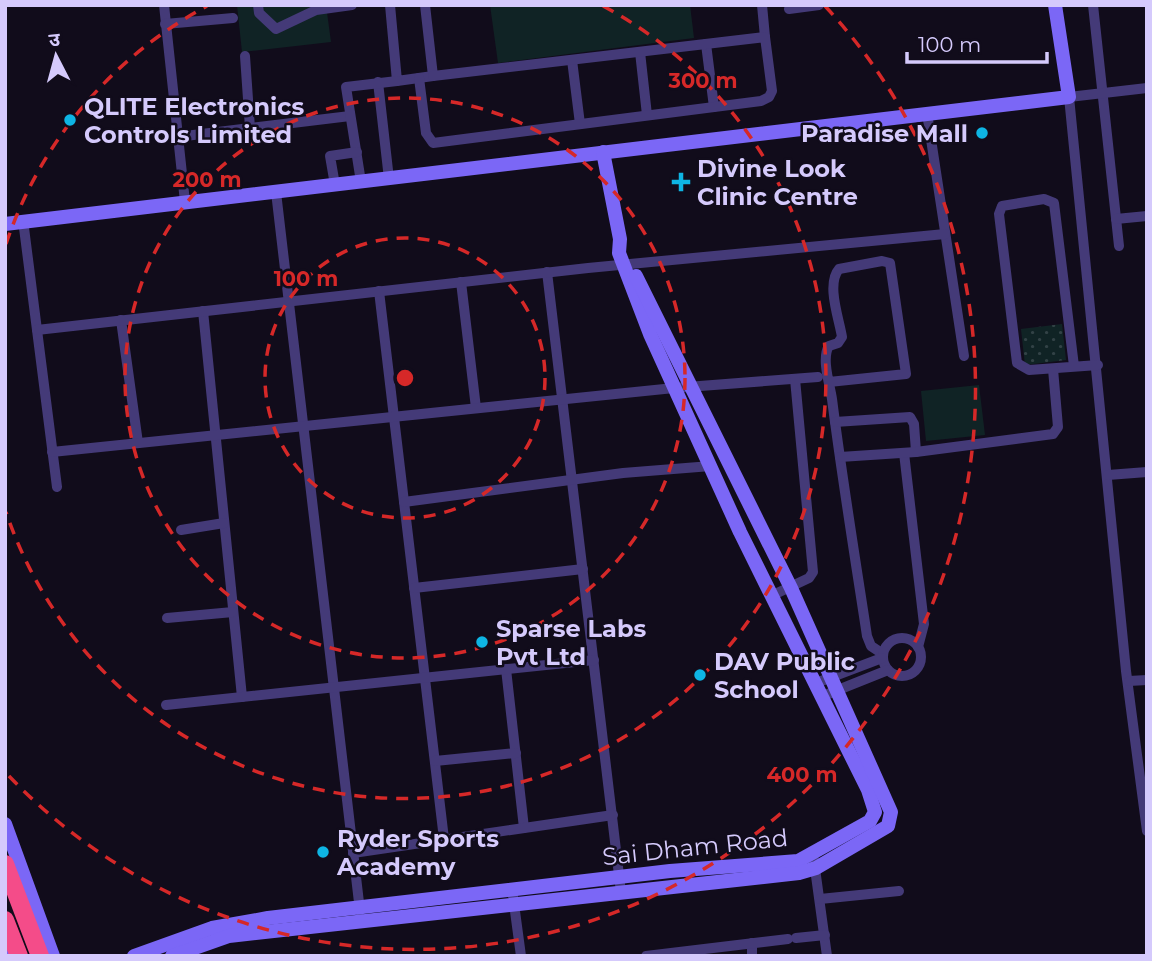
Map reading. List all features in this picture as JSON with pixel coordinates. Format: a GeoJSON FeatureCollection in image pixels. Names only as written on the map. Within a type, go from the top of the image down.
{"type":"FeatureCollection","features":[{"type":"Feature","properties":{"kind":"highway"},"geometry":{"type":"LineString","coordinates":[[5,864],[40,956]]}},
{"type":"Feature","properties":{"kind":"highway"},"geometry":{"type":"LineString","coordinates":[[5,920],[19,956]]}},
{"type":"Feature","properties":{"kind":"street"},"geometry":{"type":"LineString","coordinates":[[164,5],[185,202]]}},
{"type":"Feature","properties":{"kind":"street"},"geometry":{"type":"LineString","coordinates":[[258,5],[259,13],[276,29],[325,7],[352,5]]}},
{"type":"Feature","properties":{"kind":"street"},"geometry":{"type":"LineString","coordinates":[[390,5],[397,81]]}},
{"type":"Feature","properties":{"kind":"street"},"geometry":{"type":"LineString","coordinates":[[425,5],[433,76]]}},
{"type":"Feature","properties":{"kind":"street"},"geometry":{"type":"LineString","coordinates":[[419,78],[426,133],[428,140],[433,143],[714,107],[769,97],[772,91],[762,5]]}},
{"type":"Feature","properties":{"kind":"street"},"geometry":{"type":"LineString","coordinates":[[1055,5],[1069,97],[1147,831]]}},
{"type":"Feature","properties":{"kind":"street"},"geometry":{"type":"LineString","coordinates":[[1093,5],[1119,246]]}},
{"type":"Feature","properties":{"kind":"street"},"geometry":{"type":"LineString","coordinates":[[789,9],[813,6]]}},
{"type":"Feature","properties":{"kind":"street"},"geometry":{"type":"LineString","coordinates":[[165,24],[233,18]]}},
{"type":"Feature","properties":{"kind":"street"},"geometry":{"type":"LineString","coordinates":[[361,182],[346,87],[765,37]]}},
{"type":"Feature","properties":{"kind":"street"},"geometry":{"type":"LineString","coordinates":[[706,44],[714,107]]}},
{"type":"Feature","properties":{"kind":"street"},"geometry":{"type":"LineString","coordinates":[[640,51],[647,115]]}},
{"type":"Feature","properties":{"kind":"street"},"geometry":{"type":"LineString","coordinates":[[244,56],[250,128]]}},
{"type":"Feature","properties":{"kind":"street"},"geometry":{"type":"LineString","coordinates":[[572,60],[580,124]]}},
{"type":"Feature","properties":{"kind":"street"},"geometry":{"type":"LineString","coordinates":[[379,82],[388,179]]}},
{"type":"Feature","properties":{"kind":"street"},"geometry":{"type":"LineString","coordinates":[[5,224],[1147,88]]}},
{"type":"Feature","properties":{"kind":"street"},"geometry":{"type":"LineString","coordinates":[[927,113],[964,356]]}},
{"type":"Feature","properties":{"kind":"street"},"geometry":{"type":"LineString","coordinates":[[177,137],[350,116]]}},
{"type":"Feature","properties":{"kind":"street"},"geometry":{"type":"LineString","coordinates":[[335,185],[330,156],[356,152]]}},
{"type":"Feature","properties":{"kind":"street"},"geometry":{"type":"LineString","coordinates":[[603,152],[627,264],[674,388],[740,532],[774,595],[868,790],[875,812],[888,827]]}},
{"type":"Feature","properties":{"kind":"street"},"geometry":{"type":"LineString","coordinates":[[276,192],[360,914]]}},
{"type":"Feature","properties":{"kind":"street"},"geometry":{"type":"LineString","coordinates":[[1074,366],[1054,203],[1044,199],[1013,202],[1002,206],[999,214],[1017,363],[1029,370],[1098,365]]}},
{"type":"Feature","properties":{"kind":"street"},"geometry":{"type":"LineString","coordinates":[[1116,219],[1147,216]]}},
{"type":"Feature","properties":{"kind":"street"},"geometry":{"type":"LineString","coordinates":[[23,220],[57,487]]}},
{"type":"Feature","properties":{"kind":"street"},"geometry":{"type":"LineString","coordinates":[[37,330],[547,272],[945,234]]}},
{"type":"Feature","properties":{"kind":"street"},"geometry":{"type":"LineString","coordinates":[[829,382],[906,374],[890,263],[882,261],[839,269],[836,272],[833,282],[842,337],[838,343],[826,350],[829,382],[867,636],[871,646],[883,656],[888,670],[902,677],[914,672],[921,661],[918,646],[924,624],[904,453]]}},
{"type":"Feature","properties":{"kind":"street"},"geometry":{"type":"LineString","coordinates":[[627,264],[791,588],[891,812],[888,827]]}},
{"type":"Feature","properties":{"kind":"street"},"geometry":{"type":"LineString","coordinates":[[547,272],[621,884]]}},
{"type":"Feature","properties":{"kind":"street"},"geometry":{"type":"LineString","coordinates":[[461,282],[476,408]]}},
{"type":"Feature","properties":{"kind":"street"},"geometry":{"type":"LineString","coordinates":[[379,291],[444,839]]}},
{"type":"Feature","properties":{"kind":"street"},"geometry":{"type":"LineString","coordinates":[[203,311],[242,697]]}},
{"type":"Feature","properties":{"kind":"street"},"geometry":{"type":"LineString","coordinates":[[121,320],[138,443]]}},
{"type":"Feature","properties":{"kind":"street"},"geometry":{"type":"LineString","coordinates":[[840,457],[916,452],[1053,434],[1058,426],[1053,369]]}},
{"type":"Feature","properties":{"kind":"street"},"geometry":{"type":"LineString","coordinates":[[52,452],[691,386],[818,377]]}},
{"type":"Feature","properties":{"kind":"street"},"geometry":{"type":"LineString","coordinates":[[774,595],[791,588],[813,572],[795,379]]}},
{"type":"Feature","properties":{"kind":"street"},"geometry":{"type":"LineString","coordinates":[[835,422],[910,417],[914,424],[916,452]]}},
{"type":"Feature","properties":{"kind":"street"},"geometry":{"type":"LineString","coordinates":[[404,502],[572,480],[711,466]]}},
{"type":"Feature","properties":{"kind":"street"},"geometry":{"type":"LineString","coordinates":[[1108,475],[1147,472]]}},
{"type":"Feature","properties":{"kind":"street"},"geometry":{"type":"LineString","coordinates":[[181,530],[224,523]]}},
{"type":"Feature","properties":{"kind":"street"},"geometry":{"type":"LineString","coordinates":[[414,588],[583,569]]}},
{"type":"Feature","properties":{"kind":"street"},"geometry":{"type":"LineString","coordinates":[[167,618],[233,612]]}},
{"type":"Feature","properties":{"kind":"street"},"geometry":{"type":"LineString","coordinates":[[819,690],[831,677],[883,656],[887,644],[898,638],[911,640],[918,646]]}},
{"type":"Feature","properties":{"kind":"street"},"geometry":{"type":"LineString","coordinates":[[166,705],[594,660]]}},
{"type":"Feature","properties":{"kind":"street"},"geometry":{"type":"LineString","coordinates":[[506,669],[524,828]]}},
{"type":"Feature","properties":{"kind":"street"},"geometry":{"type":"LineString","coordinates":[[819,690],[838,691],[888,670]]}},
{"type":"Feature","properties":{"kind":"street"},"geometry":{"type":"LineString","coordinates":[[1129,681],[1147,680]]}},
{"type":"Feature","properties":{"kind":"street"},"geometry":{"type":"LineString","coordinates":[[435,761],[516,753]]}},
{"type":"Feature","properties":{"kind":"street","name":"Sai Dham Road"},"geometry":{"type":"LineString","coordinates":[[815,861],[870,821],[875,812]]}},
{"type":"Feature","properties":{"kind":"street"},"geometry":{"type":"LineString","coordinates":[[353,853],[613,815]]}},
{"type":"Feature","properties":{"kind":"street"},"geometry":{"type":"LineString","coordinates":[[5,824],[53,956]]}},
{"type":"Feature","properties":{"kind":"street","name":"Sai Dham Road"},"geometry":{"type":"LineString","coordinates":[[134,956],[158,952],[212,928],[360,914],[815,861],[888,827]]}},
{"type":"Feature","properties":{"kind":"street"},"geometry":{"type":"LineString","coordinates":[[815,861],[827,956]]}},
{"type":"Feature","properties":{"kind":"street"},"geometry":{"type":"LineString","coordinates":[[820,899],[899,891]]}},
{"type":"Feature","properties":{"kind":"street"},"geometry":{"type":"LineString","coordinates":[[513,896],[522,956]]}},
{"type":"Feature","properties":{"kind":"street","name":"Sai Dham Road"},"geometry":{"type":"LineString","coordinates":[[172,956],[229,936],[360,914]]}},
{"type":"Feature","properties":{"kind":"street"},"geometry":{"type":"LineString","coordinates":[[646,956],[825,935]]}},
{"type":"Feature","properties":{"kind":"street"},"geometry":{"type":"LineString","coordinates":[[752,943],[752,956]]}},
{"type":"Feature","properties":{"kind":"green space"},"geometry":{"type":"Polygon","coordinates":[[[237,5],[326,5],[331,42],[242,52],[237,5]]]}},
{"type":"Feature","properties":{"kind":"green space"},"geometry":{"type":"Polygon","coordinates":[[[490,5],[690,5],[694,38],[498,63],[490,5]]]}},
{"type":"Feature","properties":{"kind":"green space"},"geometry":{"type":"Polygon","coordinates":[[[1062,324],[1066,360],[1025,365],[1021,329],[1062,324]]]}},
{"type":"Feature","properties":{"kind":"green space"},"geometry":{"type":"Polygon","coordinates":[[[979,385],[985,435],[926,441],[921,391],[979,385]]]}},
{"type":"Feature","properties":{"kind":"place","name":"QLITE Electronics Controls Limited"},"geometry":{"type":"Point","coordinates":[70,120]}},
{"type":"Feature","properties":{"kind":"place","name":"Paradise Mall"},"geometry":{"type":"Point","coordinates":[982,133]}},
{"type":"Feature","properties":{"kind":"place","name":"Divine Look Clinic Centre"},"geometry":{"type":"Point","coordinates":[681,182]}},
{"type":"Feature","properties":{"kind":"place","name":"Sparse Labs Pvt Ltd"},"geometry":{"type":"Point","coordinates":[482,642]}},
{"type":"Feature","properties":{"kind":"place","name":"DAV Public School"},"geometry":{"type":"Point","coordinates":[700,675]}},
{"type":"Feature","properties":{"kind":"place","name":"Ryder Sports Academy"},"geometry":{"type":"Point","coordinates":[323,852]}}]}
